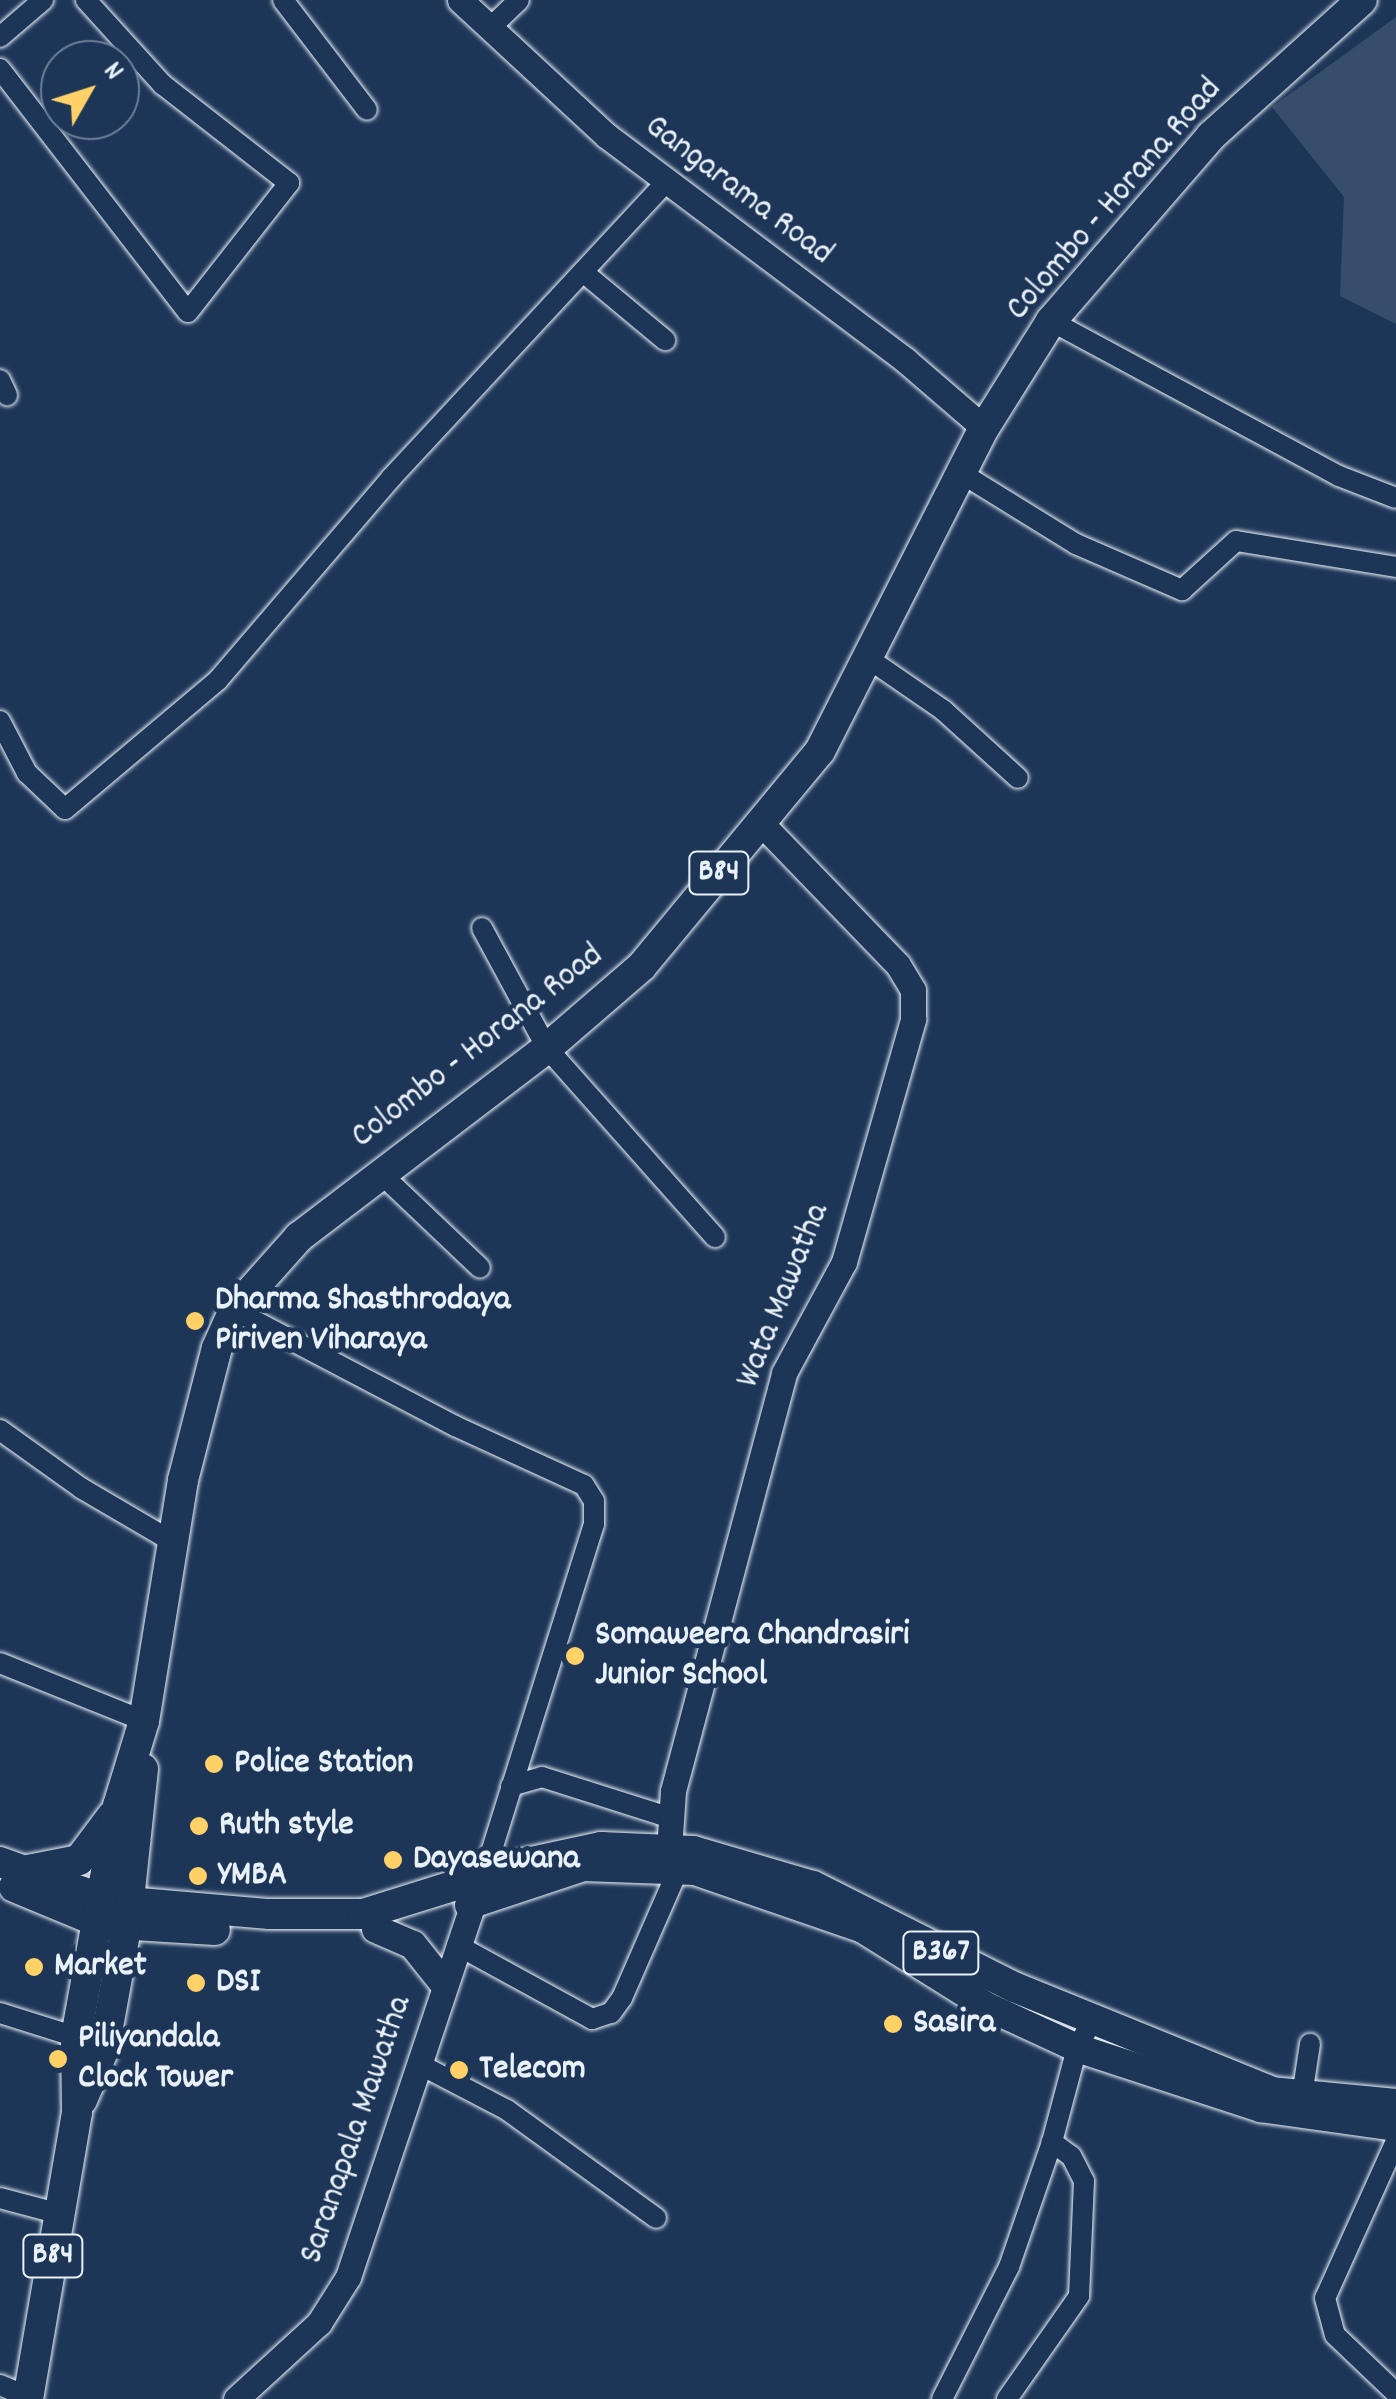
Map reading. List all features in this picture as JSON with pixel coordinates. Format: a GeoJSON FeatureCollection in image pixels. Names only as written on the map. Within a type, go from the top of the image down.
{"type":"FeatureCollection","features":[{"type":"Feature","properties":{"kind":"main road","name":"Colombo - Horana Road"},"geometry":{"type":"LineString","coordinates":[[142,1728],[172,1542],[217,1348],[234,1310],[298,1238],[379,1172],[547,1048],[642,966],[820,751],[984,428],[1051,321],[1211,136],[1362,0]]}},
{"type":"Feature","properties":{"kind":"main road","name":"B84"},"geometry":{"type":"LineString","coordinates":[[77,2112],[104,2049],[115,1914],[118,1806],[142,1728]]}},
{"type":"Feature","properties":{"kind":"main road","name":"B84"},"geometry":{"type":"LineString","coordinates":[[19,2394],[60,2214],[77,2112],[76,2037],[115,1914],[143,1769],[142,1728]]}},
{"type":"Feature","properties":{"kind":"main road"},"geometry":{"type":"LineString","coordinates":[[6,1871],[56,1869],[78,1860],[97,1843],[118,1806]]}},
{"type":"Feature","properties":{"kind":"main road","name":"B367"},"geometry":{"type":"LineString","coordinates":[[115,1914],[338,1934],[376,1929],[601,1848],[813,1886],[914,1940],[1092,2021],[1272,2092],[1396,2104]]}},
{"type":"Feature","properties":{"kind":"main road","name":"B367"},"geometry":{"type":"LineString","coordinates":[[673,1860],[818,1909],[986,2006],[1077,2048],[1262,2108],[1396,2126]]}},
{"type":"Feature","properties":{"kind":"main road"},"geometry":{"type":"LineString","coordinates":[[6,1871],[115,1914]]}},
{"type":"Feature","properties":{"kind":"main road","name":"B367"},"geometry":{"type":"LineString","coordinates":[[115,1914],[364,1914],[476,1892]]}},
{"type":"Feature","properties":{"kind":"main road"},"geometry":{"type":"LineString","coordinates":[[376,1929],[413,1945],[444,1984]]}},
{"type":"Feature","properties":{"kind":"street"},"geometry":{"type":"LineString","coordinates":[[0,36],[43,0]]}},
{"type":"Feature","properties":{"kind":"street"},"geometry":{"type":"LineString","coordinates":[[0,68],[188,312],[289,183],[164,86],[86,0]]}},
{"type":"Feature","properties":{"kind":"street"},"geometry":{"type":"LineString","coordinates":[[283,0],[367,110]]}},
{"type":"Feature","properties":{"kind":"street","name":"Gangarama Road"},"geometry":{"type":"LineString","coordinates":[[460,0],[666,182],[905,360],[984,428]]}},
{"type":"Feature","properties":{"kind":"street"},"geometry":{"type":"LineString","coordinates":[[490,28],[520,0]]}},
{"type":"Feature","properties":{"kind":"street"},"geometry":{"type":"LineString","coordinates":[[0,721],[27,773],[65,809],[218,680],[391,478],[666,182]]}},
{"type":"Feature","properties":{"kind":"street"},"geometry":{"type":"LineString","coordinates":[[583,272],[664,340]]}},
{"type":"Feature","properties":{"kind":"street"},"geometry":{"type":"LineString","coordinates":[[1051,321],[1339,476],[1396,498]]}},
{"type":"Feature","properties":{"kind":"street"},"geometry":{"type":"LineString","coordinates":[[961,473],[1076,544],[1182,590],[1236,541],[1396,567]]}},
{"type":"Feature","properties":{"kind":"street"},"geometry":{"type":"LineString","coordinates":[[870,659],[942,710],[1018,778]]}},
{"type":"Feature","properties":{"kind":"street","name":"Wata Mawatha"},"geometry":{"type":"LineString","coordinates":[[673,1860],[671,1818],[784,1373],[844,1262],[913,1019],[913,990],[898,965],[761,822]]}},
{"type":"Feature","properties":{"kind":"street"},"geometry":{"type":"LineString","coordinates":[[482,928],[547,1048],[715,1237]]}},
{"type":"Feature","properties":{"kind":"street"},"geometry":{"type":"LineString","coordinates":[[379,1172],[480,1268]]}},
{"type":"Feature","properties":{"kind":"street"},"geometry":{"type":"LineString","coordinates":[[234,1310],[454,1426],[570,1478],[594,1501],[594,1524],[476,1892]]}},
{"type":"Feature","properties":{"kind":"street"},"geometry":{"type":"LineString","coordinates":[[0,1430],[81,1488],[172,1542]]}},
{"type":"Feature","properties":{"kind":"street"},"geometry":{"type":"LineString","coordinates":[[0,1663],[142,1728]]}},
{"type":"Feature","properties":{"kind":"street"},"geometry":{"type":"LineString","coordinates":[[511,1786],[542,1777],[671,1818]]}},
{"type":"Feature","properties":{"kind":"street"},"geometry":{"type":"LineString","coordinates":[[457,1945],[592,2019],[610,2013],[622,1998],[673,1860]]}},
{"type":"Feature","properties":{"kind":"street","name":"Saranapala Mawatha"},"geometry":{"type":"LineString","coordinates":[[236,2399],[319,2323],[348,2276],[476,1892]]}},
{"type":"Feature","properties":{"kind":"street"},"geometry":{"type":"LineString","coordinates":[[0,2013],[76,2037]]}},
{"type":"Feature","properties":{"kind":"street"},"geometry":{"type":"LineString","coordinates":[[942,2399],[1009,2268],[1052,2142],[1077,2048],[1092,2021]]}},
{"type":"Feature","properties":{"kind":"street"},"geometry":{"type":"LineString","coordinates":[[1302,2096],[1310,2044]]}},
{"type":"Feature","properties":{"kind":"street"},"geometry":{"type":"LineString","coordinates":[[420,2064],[507,2110],[656,2218]]}},
{"type":"Feature","properties":{"kind":"street"},"geometry":{"type":"LineString","coordinates":[[1396,2141],[1324,2298],[1334,2335],[1396,2393]]}},
{"type":"Feature","properties":{"kind":"street"},"geometry":{"type":"LineString","coordinates":[[1007,2399],[1078,2296],[1084,2181],[1070,2156],[1052,2142]]}},
{"type":"Feature","properties":{"kind":"street"},"geometry":{"type":"LineString","coordinates":[[0,2198],[60,2214]]}},
{"type":"Feature","properties":{"kind":"shaded area"},"geometry":{"type":"Polygon","coordinates":[[[1396,17],[1396,324],[1340,296],[1344,197],[1272,107],[1396,17]]]}},
{"type":"Feature","properties":{"kind":"place","name":"Dharma Shasthrodaya Piriven Viharaya"},"geometry":{"type":"Point","coordinates":[195,1321]}},
{"type":"Feature","properties":{"kind":"place","name":"Somaweera Chandrasiri Junior School"},"geometry":{"type":"Point","coordinates":[575,1656]}},
{"type":"Feature","properties":{"kind":"place","name":"Police Station"},"geometry":{"type":"Point","coordinates":[214,1764]}},
{"type":"Feature","properties":{"kind":"place","name":"Ruth style"},"geometry":{"type":"Point","coordinates":[199,1826]}},
{"type":"Feature","properties":{"kind":"place","name":"Dayasewana"},"geometry":{"type":"Point","coordinates":[393,1860]}},
{"type":"Feature","properties":{"kind":"place","name":"YMBA"},"geometry":{"type":"Point","coordinates":[198,1876]}},
{"type":"Feature","properties":{"kind":"place","name":"Market"},"geometry":{"type":"Point","coordinates":[34,1967]}},
{"type":"Feature","properties":{"kind":"place","name":"DSI"},"geometry":{"type":"Point","coordinates":[196,1983]}},
{"type":"Feature","properties":{"kind":"place","name":"Sasira"},"geometry":{"type":"Point","coordinates":[893,2024]}},
{"type":"Feature","properties":{"kind":"place","name":"Piliyandala Clock Tower"},"geometry":{"type":"Point","coordinates":[58,2059]}},
{"type":"Feature","properties":{"kind":"place","name":"Telecom"},"geometry":{"type":"Point","coordinates":[459,2070]}}]}
